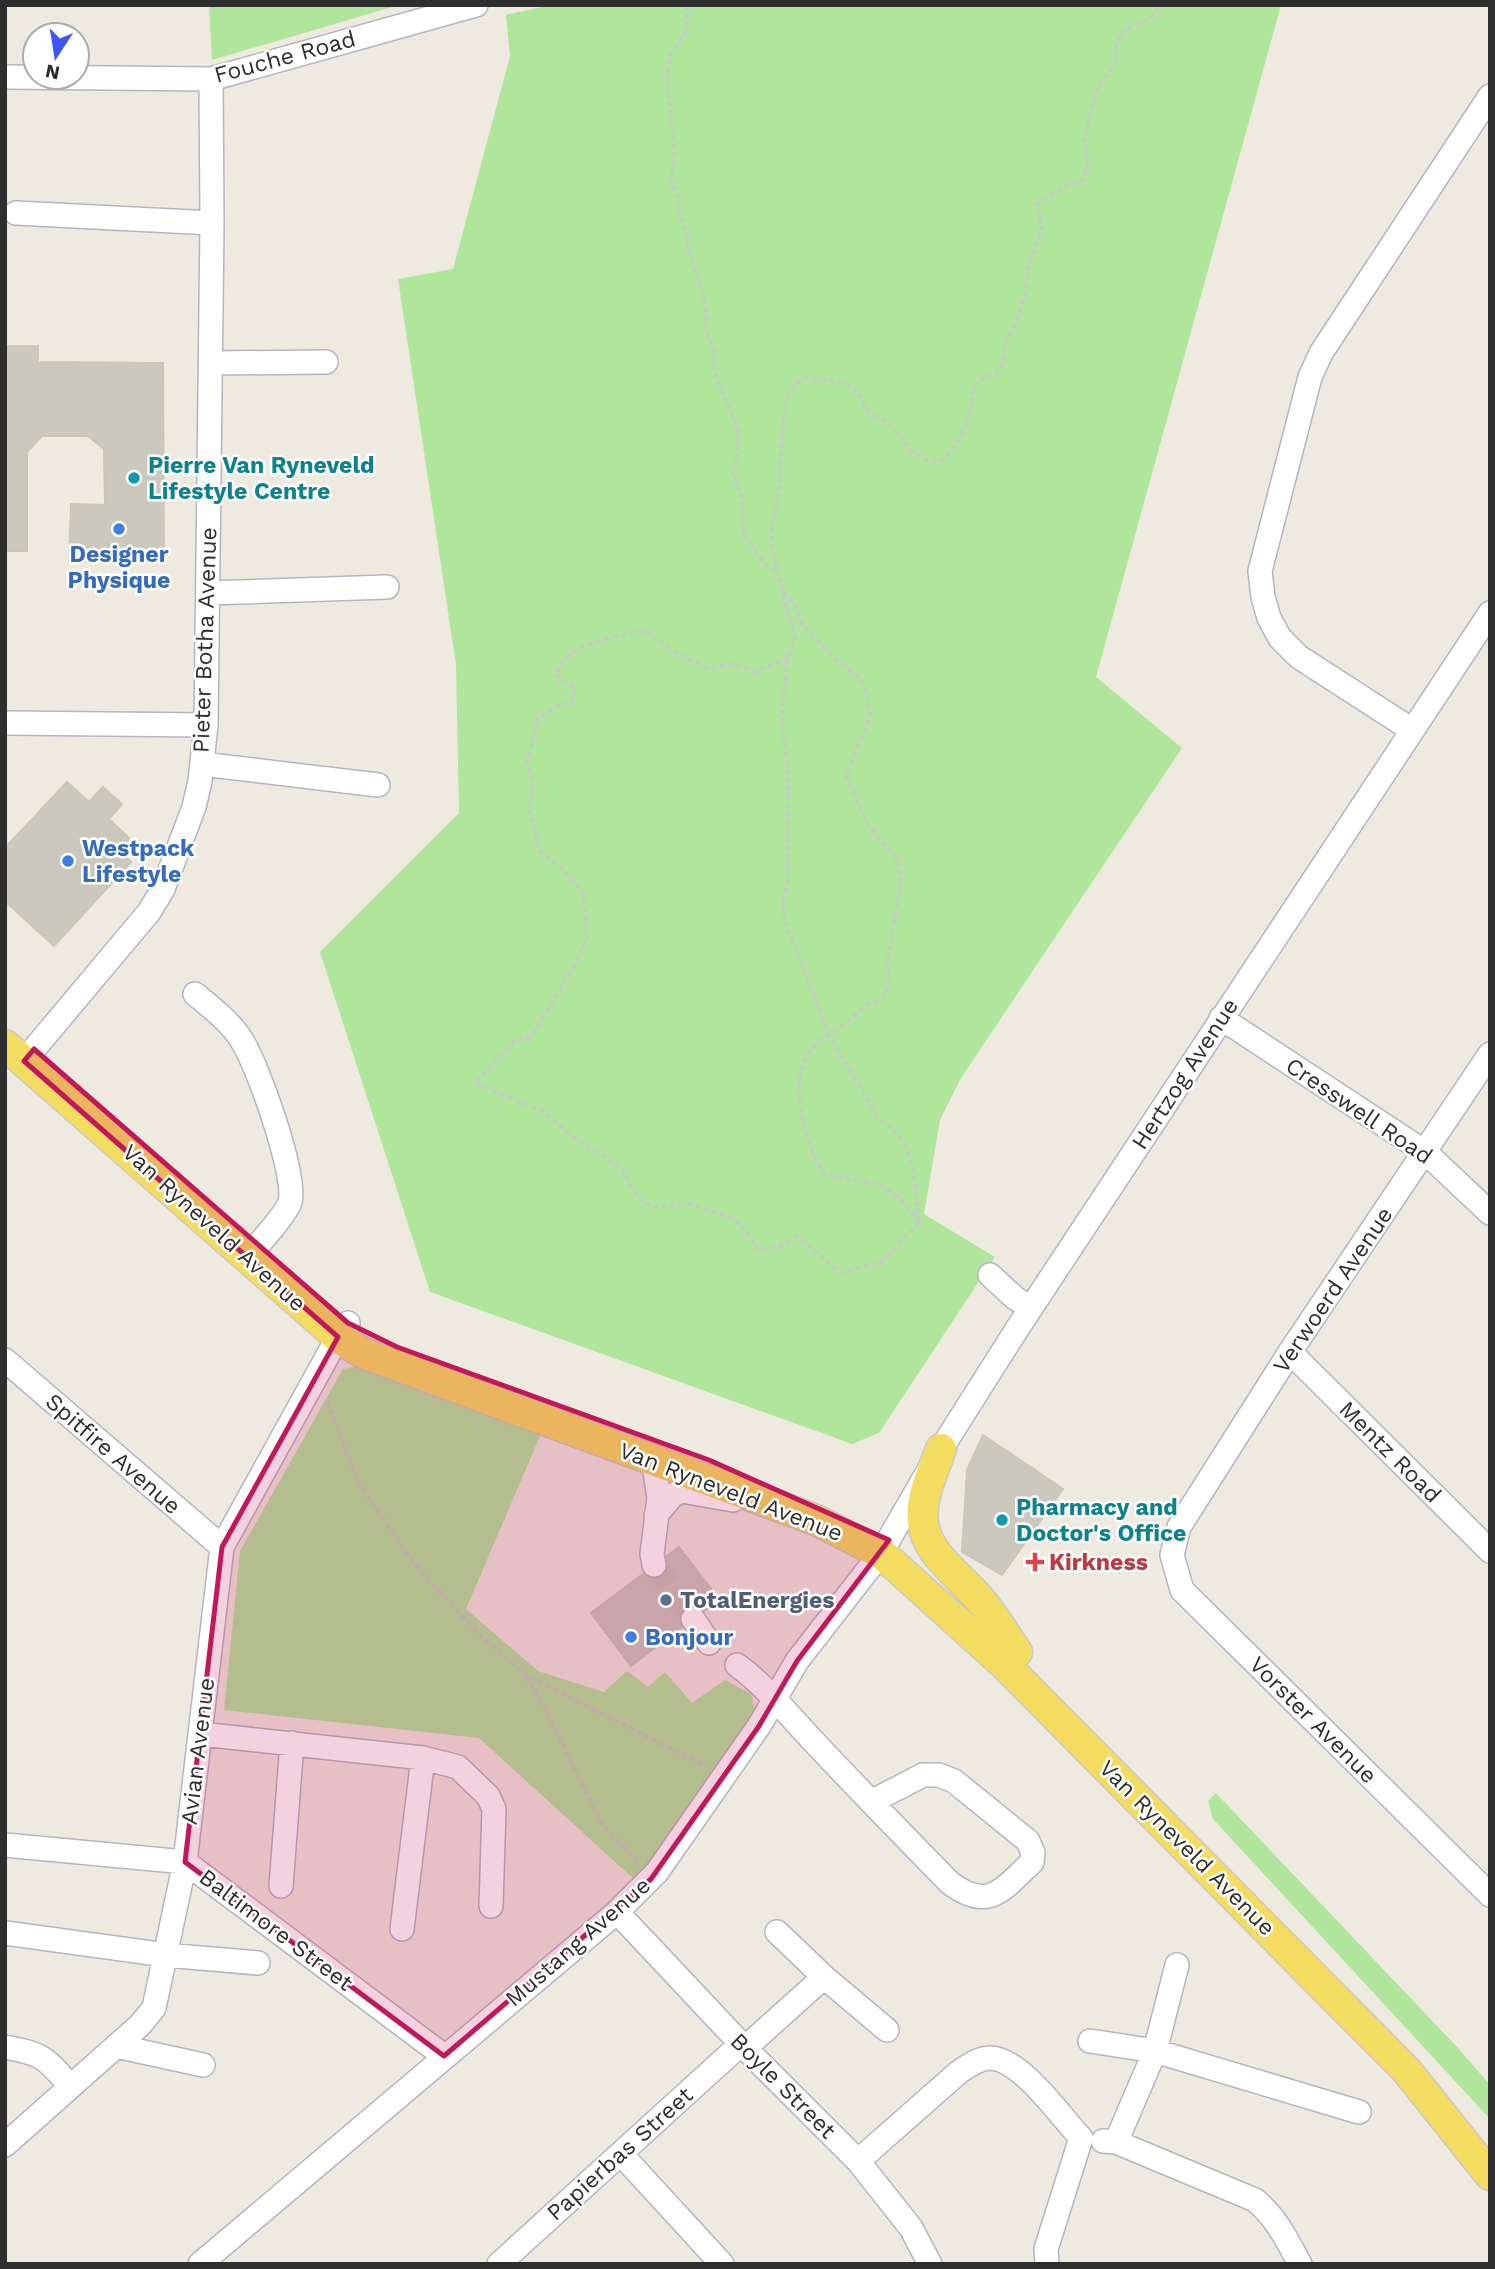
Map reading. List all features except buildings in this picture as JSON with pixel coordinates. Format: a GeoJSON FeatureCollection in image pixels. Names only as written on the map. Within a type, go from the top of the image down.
{"type":"FeatureCollection","features":[{"type":"Feature","properties":{"kind":"main road","name":"Van Ryneveld Avenue"},"geometry":{"type":"LineString","coordinates":[[5,1024],[21,1051],[343,1330],[363,1353],[885,1546],[1407,2071],[1490,2175]]}},
{"type":"Feature","properties":{"kind":"main road","name":"Van Ryneveld Avenue"},"geometry":{"type":"LineString","coordinates":[[343,1330],[397,1347],[722,1465],[821,1506],[885,1546],[1017,1652],[1418,2061],[1490,2151]]}},
{"type":"Feature","properties":{"kind":"main road"},"geometry":{"type":"LineString","coordinates":[[941,1449],[924,1500],[924,1531],[934,1550],[984,1604],[1017,1652]]}},
{"type":"Feature","properties":{"kind":"street","name":"Fouche Road"},"geometry":{"type":"LineString","coordinates":[[5,77],[211,79],[476,5]]}},
{"type":"Feature","properties":{"kind":"street","name":"Pieter Botha Avenue"},"geometry":{"type":"LineString","coordinates":[[21,1051],[149,912],[163,888],[194,807],[206,725],[211,363],[211,79]]}},
{"type":"Feature","properties":{"kind":"street"},"geometry":{"type":"LineString","coordinates":[[1412,730],[1299,657],[1280,638],[1269,618],[1260,570],[1310,377],[1321,353],[1490,96]]}},
{"type":"Feature","properties":{"kind":"street"},"geometry":{"type":"LineString","coordinates":[[16,213],[212,223]]}},
{"type":"Feature","properties":{"kind":"street"},"geometry":{"type":"LineString","coordinates":[[211,363],[326,362]]}},
{"type":"Feature","properties":{"kind":"street"},"geometry":{"type":"LineString","coordinates":[[208,593],[387,587]]}},
{"type":"Feature","properties":{"kind":"street","name":"Hertzog Avenue"},"geometry":{"type":"LineString","coordinates":[[885,1546],[941,1449],[1031,1308],[1490,613]]}},
{"type":"Feature","properties":{"kind":"street"},"geometry":{"type":"LineString","coordinates":[[5,723],[206,725]]}},
{"type":"Feature","properties":{"kind":"street"},"geometry":{"type":"LineString","coordinates":[[202,764],[377,785]]}},
{"type":"Feature","properties":{"kind":"street"},"geometry":{"type":"LineString","coordinates":[[195,994],[222,1016],[247,1049],[267,1099],[290,1181],[289,1206],[252,1251]]}},
{"type":"Feature","properties":{"kind":"street","name":"Cresswell Road"},"geometry":{"type":"LineString","coordinates":[[1221,1018],[1425,1152],[1490,1213]]}},
{"type":"Feature","properties":{"kind":"street","name":"Verwoerd Avenue"},"geometry":{"type":"LineString","coordinates":[[1179,1527],[1290,1352],[1490,1054]]}},
{"type":"Feature","properties":{"kind":"street"},"geometry":{"type":"LineString","coordinates":[[990,1275],[1015,1298],[1031,1308]]}},
{"type":"Feature","properties":{"kind":"street","name":"Avian Avenue"},"geometry":{"type":"LineString","coordinates":[[5,2145],[140,2025],[153,2008],[185,1862],[222,1547],[343,1330]]}},
{"type":"Feature","properties":{"kind":"street","name":"Mentz Road"},"geometry":{"type":"LineString","coordinates":[[1290,1352],[1490,1551]]}},
{"type":"Feature","properties":{"kind":"street","name":"Spitfire Avenue"},"geometry":{"type":"LineString","coordinates":[[5,1360],[222,1547]]}},
{"type":"Feature","properties":{"kind":"street"},"geometry":{"type":"LineString","coordinates":[[653,1461],[659,1498],[652,1554],[654,1565]]}},
{"type":"Feature","properties":{"kind":"street"},"geometry":{"type":"LineString","coordinates":[[656,1515],[673,1495],[682,1492],[772,1503]]}},
{"type":"Feature","properties":{"kind":"street","name":"Vorster Avenue"},"geometry":{"type":"LineString","coordinates":[[1179,1527],[1172,1555],[1182,1590],[1490,1895]]}},
{"type":"Feature","properties":{"kind":"street","name":"Mustang Avenue"},"geometry":{"type":"LineString","coordinates":[[200,2264],[617,1912],[651,1879],[726,1775],[797,1661],[885,1546]]}},
{"type":"Feature","properties":{"kind":"street"},"geometry":{"type":"LineString","coordinates":[[693,1619],[709,1643]]}},
{"type":"Feature","properties":{"kind":"street"},"geometry":{"type":"LineString","coordinates":[[737,1665],[775,1699],[871,1802],[950,1883],[974,1897],[984,1898],[1002,1889],[1032,1862],[1033,1853],[1028,1841],[945,1776],[923,1775],[871,1802]]}},
{"type":"Feature","properties":{"kind":"street"},"geometry":{"type":"LineString","coordinates":[[201,1734],[423,1758],[458,1768],[491,1802],[494,1809],[491,1906]]}},
{"type":"Feature","properties":{"kind":"street"},"geometry":{"type":"LineString","coordinates":[[281,1886],[292,1743]]}},
{"type":"Feature","properties":{"kind":"street"},"geometry":{"type":"LineString","coordinates":[[402,1929],[423,1758]]}},
{"type":"Feature","properties":{"kind":"street","name":"Baltimore Street"},"geometry":{"type":"LineString","coordinates":[[5,1845],[185,1862],[444,2056]]}},
{"type":"Feature","properties":{"kind":"street","name":"Boyle Street"},"geometry":{"type":"LineString","coordinates":[[617,1912],[743,2046],[858,2161],[911,2228],[930,2264]]}},
{"type":"Feature","properties":{"kind":"street"},"geometry":{"type":"LineString","coordinates":[[777,1932],[824,1977],[887,2030]]}},
{"type":"Feature","properties":{"kind":"street"},"geometry":{"type":"LineString","coordinates":[[5,1933],[166,1955],[258,1963]]}},
{"type":"Feature","properties":{"kind":"street"},"geometry":{"type":"LineString","coordinates":[[1116,2142],[1156,2052],[1177,1965]]}},
{"type":"Feature","properties":{"kind":"street","name":"Papierbas Street"},"geometry":{"type":"LineString","coordinates":[[511,2260],[621,2154],[824,1977]]}},
{"type":"Feature","properties":{"kind":"street"},"geometry":{"type":"LineString","coordinates":[[1090,2041],[1156,2052],[1359,2112]]}},
{"type":"Feature","properties":{"kind":"street"},"geometry":{"type":"LineString","coordinates":[[116,2046],[202,2065]]}},
{"type":"Feature","properties":{"kind":"street"},"geometry":{"type":"LineString","coordinates":[[5,2047],[34,2052],[50,2063],[70,2086]]}},
{"type":"Feature","properties":{"kind":"street"},"geometry":{"type":"LineString","coordinates":[[858,2161],[959,2072],[974,2062],[989,2058],[1002,2059],[1013,2064],[1081,2138],[1116,2142],[1255,2200],[1279,2225],[1300,2264]]}},
{"type":"Feature","properties":{"kind":"street"},"geometry":{"type":"LineString","coordinates":[[1047,2264],[1046,2249],[1081,2138]]}},
{"type":"Feature","properties":{"kind":"street"},"geometry":{"type":"LineString","coordinates":[[621,2154],[722,2264]]}},
{"type":"Feature","properties":{"kind":"path"},"geometry":{"type":"LineString","coordinates":[[687,5],[688,28],[681,43],[671,51],[667,80],[675,152],[671,181],[679,198],[679,211],[687,234],[688,251],[703,295],[706,331],[713,349],[712,362],[718,383],[738,428],[737,456],[732,472],[742,498],[744,534],[764,563],[777,572]]}},
{"type":"Feature","properties":{"kind":"path"},"geometry":{"type":"LineString","coordinates":[[788,657],[756,672],[732,664],[707,667],[675,652],[643,631],[582,646],[559,666],[556,676],[575,687],[573,702],[557,706],[538,719],[527,761],[533,787],[528,808],[538,849],[561,868],[583,892],[587,937],[576,964],[531,1037],[514,1041],[475,1083],[543,1111],[573,1137],[622,1168],[632,1189],[644,1203],[655,1207],[690,1204],[733,1217],[758,1250],[778,1247],[798,1236],[840,1273],[881,1262],[919,1223],[914,1165],[903,1142],[890,1125],[878,1118],[829,1035],[785,922],[783,901],[788,878],[787,760],[782,725],[788,657],[795,639],[772,548],[772,528],[779,492],[787,399],[792,388],[804,379],[848,385],[857,390],[864,405],[874,416],[887,422],[910,452],[923,460],[939,462],[953,453],[968,419],[975,384],[987,376],[996,375],[1003,363],[1006,344],[1017,320],[1028,270],[1042,229],[1037,204],[1066,186],[1083,181],[1088,162],[1084,138],[1098,86],[1117,63],[1114,52],[1121,33],[1150,19],[1160,5]]}},
{"type":"Feature","properties":{"kind":"path"},"geometry":{"type":"LineString","coordinates":[[783,590],[795,606],[801,623],[836,659],[861,679],[869,696],[870,716],[846,775],[867,824],[897,859],[901,880],[887,964],[890,978],[887,988],[881,999],[866,1005],[814,1045],[803,1063],[799,1093],[801,1117],[824,1174],[881,1185],[900,1198],[919,1223]]}},
{"type":"Feature","properties":{"kind":"path"},"geometry":{"type":"LineString","coordinates":[[314,1382],[327,1402],[359,1484],[416,1566],[478,1633],[525,1675],[682,1756],[726,1775]]}},
{"type":"Feature","properties":{"kind":"path"},"geometry":{"type":"LineString","coordinates":[[525,1675],[545,1708],[601,1823],[636,1859],[651,1879]]}},
{"type":"Feature","properties":{"kind":"highlighted area"},"geometry":{"type":"Polygon","coordinates":[[[34,1049],[348,1323],[397,1347],[709,1460],[889,1540],[797,1661],[759,1726],[651,1879],[444,2056],[185,1862],[222,1547],[338,1337],[24,1061],[34,1049]]]}},
{"type":"Feature","properties":{"kind":"green space"},"geometry":{"type":"Polygon","coordinates":[[[209,5],[399,5],[212,60],[209,5]]]}},
{"type":"Feature","properties":{"kind":"green space"},"geometry":{"type":"Polygon","coordinates":[[[550,5],[1281,5],[1096,677],[1182,748],[961,1078],[940,1120],[924,1214],[995,1257],[879,1433],[852,1444],[430,1292],[320,952],[459,813],[456,665],[398,279],[453,269],[510,56],[506,15],[550,5]]]}},
{"type":"Feature","properties":{"kind":"green space"},"geometry":{"type":"Polygon","coordinates":[[[381,1362],[543,1429],[466,1609],[538,1671],[604,1692],[627,1671],[648,1687],[665,1672],[692,1703],[725,1680],[751,1694],[758,1727],[636,1881],[479,1738],[224,1710],[240,1551],[343,1369],[381,1362]]]}},
{"type":"Feature","properties":{"kind":"green space"},"geometry":{"type":"Polygon","coordinates":[[[1216,1793],[1490,2085],[1490,2119],[1213,1819],[1208,1801],[1216,1793]]]}},
{"type":"Feature","properties":{"kind":"tunnel"},"geometry":{"type":"LineString","coordinates":[[654,1565],[693,1619]]}},
{"type":"Feature","properties":{"kind":"place","name":"Pierre Van Ryneveld Lifestyle Centre"},"geometry":{"type":"Point","coordinates":[134,478]}},
{"type":"Feature","properties":{"kind":"place","name":"Designer Physique"},"geometry":{"type":"Point","coordinates":[119,529]}},
{"type":"Feature","properties":{"kind":"place","name":"Westpack Lifestyle"},"geometry":{"type":"Point","coordinates":[68,861]}},
{"type":"Feature","properties":{"kind":"place","name":"Pharmacy and Doctor's Office"},"geometry":{"type":"Point","coordinates":[1002,1520]}},
{"type":"Feature","properties":{"kind":"place","name":"Kirkness"},"geometry":{"type":"Point","coordinates":[1035,1562]}},
{"type":"Feature","properties":{"kind":"place","name":"TotalEnergies"},"geometry":{"type":"Point","coordinates":[666,1600]}},
{"type":"Feature","properties":{"kind":"place","name":"Bonjour"},"geometry":{"type":"Point","coordinates":[631,1637]}}]}
